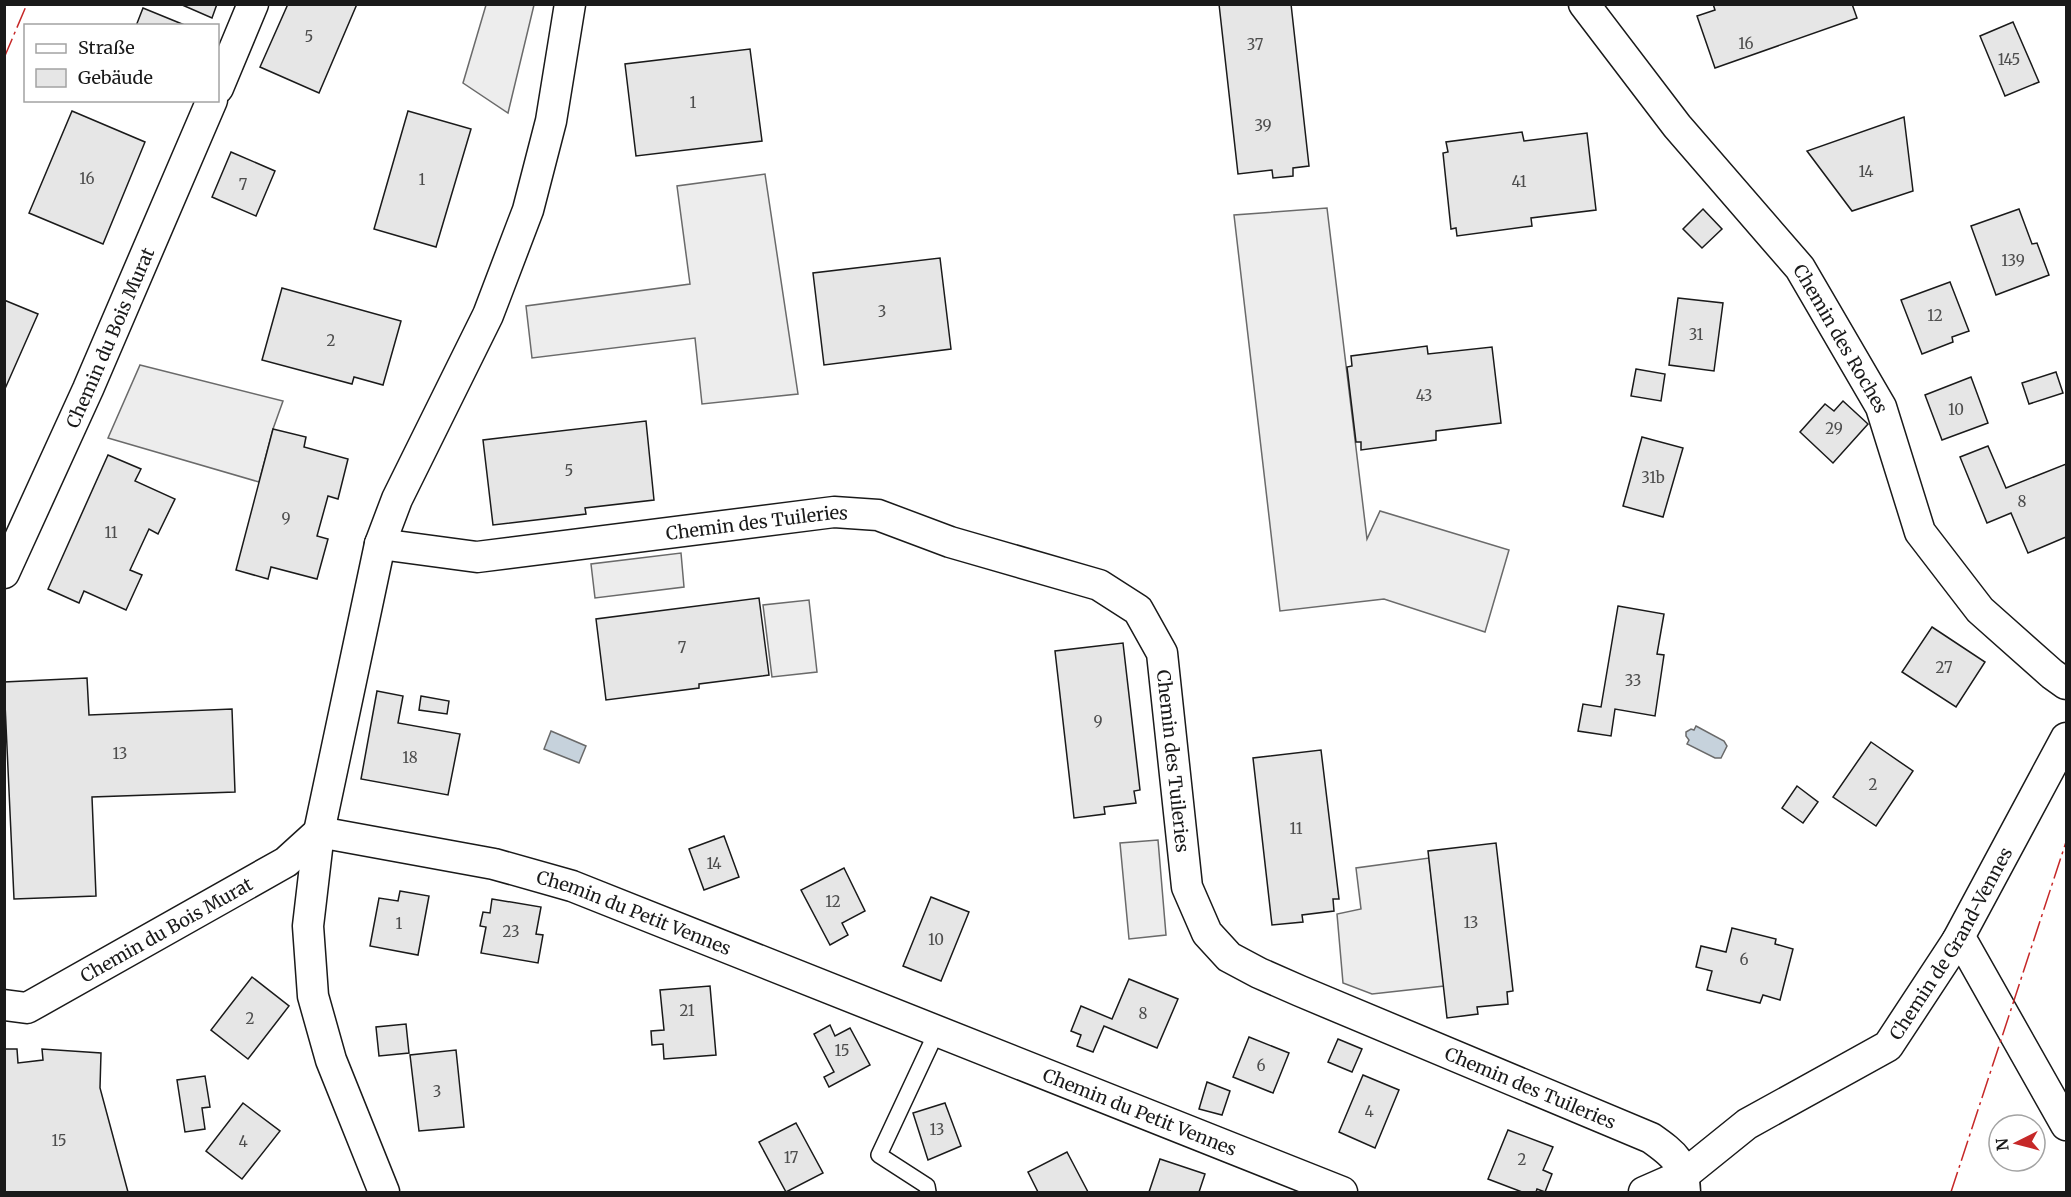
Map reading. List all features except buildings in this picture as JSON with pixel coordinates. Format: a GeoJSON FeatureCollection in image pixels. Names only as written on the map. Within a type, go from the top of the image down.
{"type":"FeatureCollection","features":[{"type":"Feature","properties":{"kind":"street"},"geometry":{"type":"LineString","coordinates":[[219,86],[253,4]]}},
{"type":"Feature","properties":{"kind":"street"},"geometry":{"type":"LineString","coordinates":[[384,1192],[331,1060],[313,996],[308,926],[319,832],[380,544],[397,499],[488,315],[528,210],[551,121],[570,4]]}},
{"type":"Feature","properties":{"kind":"street","name":"Chemin des Roches"},"geometry":{"type":"LineString","coordinates":[[1584,4],[1677,126],[1800,268],[1881,407],[1920,532],[1980,610],[2052,674],[2067,684]]}},
{"type":"Feature","properties":{"kind":"street","name":"Chemin du Bois Murat"},"geometry":{"type":"LineString","coordinates":[[4,573],[88,389],[211,102]]}},
{"type":"Feature","properties":{"kind":"street","name":"Chemin des Tuileries"},"geometry":{"type":"LineString","coordinates":[[380,544],[477,557],[834,512],[878,515],[950,542],[1100,585],[1138,610],[1162,653],[1187,887],[1207,933],[1229,957],[1300,991],[1652,1138],[1673,1153],[1685,1183]]}},
{"type":"Feature","properties":{"kind":"street","name":"Chemin de Grand-Vennes"},"geometry":{"type":"LineString","coordinates":[[1685,1183],[1747,1124],[1888,1046],[1957,941],[2067,738]]}},
{"type":"Feature","properties":{"kind":"street","name":"Chemin du Bois Murat"},"geometry":{"type":"LineString","coordinates":[[4,1005],[27,1008],[286,862],[319,832]]}},
{"type":"Feature","properties":{"kind":"street","name":"Chemin du Petit Vennes"},"geometry":{"type":"LineString","coordinates":[[319,832],[494,864],[572,886],[1342,1192]]}},
{"type":"Feature","properties":{"kind":"street"},"geometry":{"type":"LineString","coordinates":[[1957,941],[1965,946],[2067,1125]]}},
{"type":"Feature","properties":{"kind":"street"},"geometry":{"type":"LineString","coordinates":[[1644,1192],[1685,1183]]}},
{"type":"Feature","properties":{"kind":"lane"},"geometry":{"type":"LineString","coordinates":[[928,1192],[927,1186],[879,1155],[937,1031]]}},
{"type":"Feature","properties":{"kind":"shaded area"},"geometry":{"type":"Polygon","coordinates":[[[486,5],[534,5],[508,113],[463,83],[486,5]]]}},
{"type":"Feature","properties":{"kind":"shaded area"},"geometry":{"type":"Polygon","coordinates":[[[765,174],[798,394],[702,404],[695,338],[532,358],[526,306],[690,284],[677,186],[765,174]]]}},
{"type":"Feature","properties":{"kind":"shaded area"},"geometry":{"type":"Polygon","coordinates":[[[1327,208],[1367,539],[1380,511],[1509,550],[1485,632],[1384,599],[1280,611],[1234,215],[1327,208]]]}},
{"type":"Feature","properties":{"kind":"shaded area"},"geometry":{"type":"Polygon","coordinates":[[[140,365],[283,401],[259,482],[108,438],[140,365]]]}},
{"type":"Feature","properties":{"kind":"shaded area"},"geometry":{"type":"Polygon","coordinates":[[[681,553],[684,587],[595,598],[591,564],[681,553]]]}},
{"type":"Feature","properties":{"kind":"shaded area"},"geometry":{"type":"Polygon","coordinates":[[[809,600],[817,672],[772,677],[763,605],[809,600]]]}},
{"type":"Feature","properties":{"kind":"shaded area"},"geometry":{"type":"Polygon","coordinates":[[[1696,726],[1724,741],[1727,746],[1721,758],[1715,758],[1687,744],[1689,740],[1686,732],[1694,730],[1696,726]]]}},
{"type":"Feature","properties":{"kind":"shaded area"},"geometry":{"type":"Polygon","coordinates":[[[551,731],[586,746],[579,763],[544,749],[551,731]]]}},
{"type":"Feature","properties":{"kind":"shaded area"},"geometry":{"type":"Polygon","coordinates":[[[1158,840],[1166,935],[1129,939],[1120,843],[1158,840]]]}},
{"type":"Feature","properties":{"kind":"shaded area"},"geometry":{"type":"Polygon","coordinates":[[[1429,858],[1444,986],[1372,994],[1343,983],[1337,914],[1361,909],[1356,868],[1429,858]]]}},
{"type":"Feature","properties":{"kind":"power"},"geometry":{"type":"LineString","coordinates":[[4,58],[27,4]]}},
{"type":"Feature","properties":{"kind":"power"},"geometry":{"type":"LineString","coordinates":[[1951,1192],[2066,842]]}}]}
